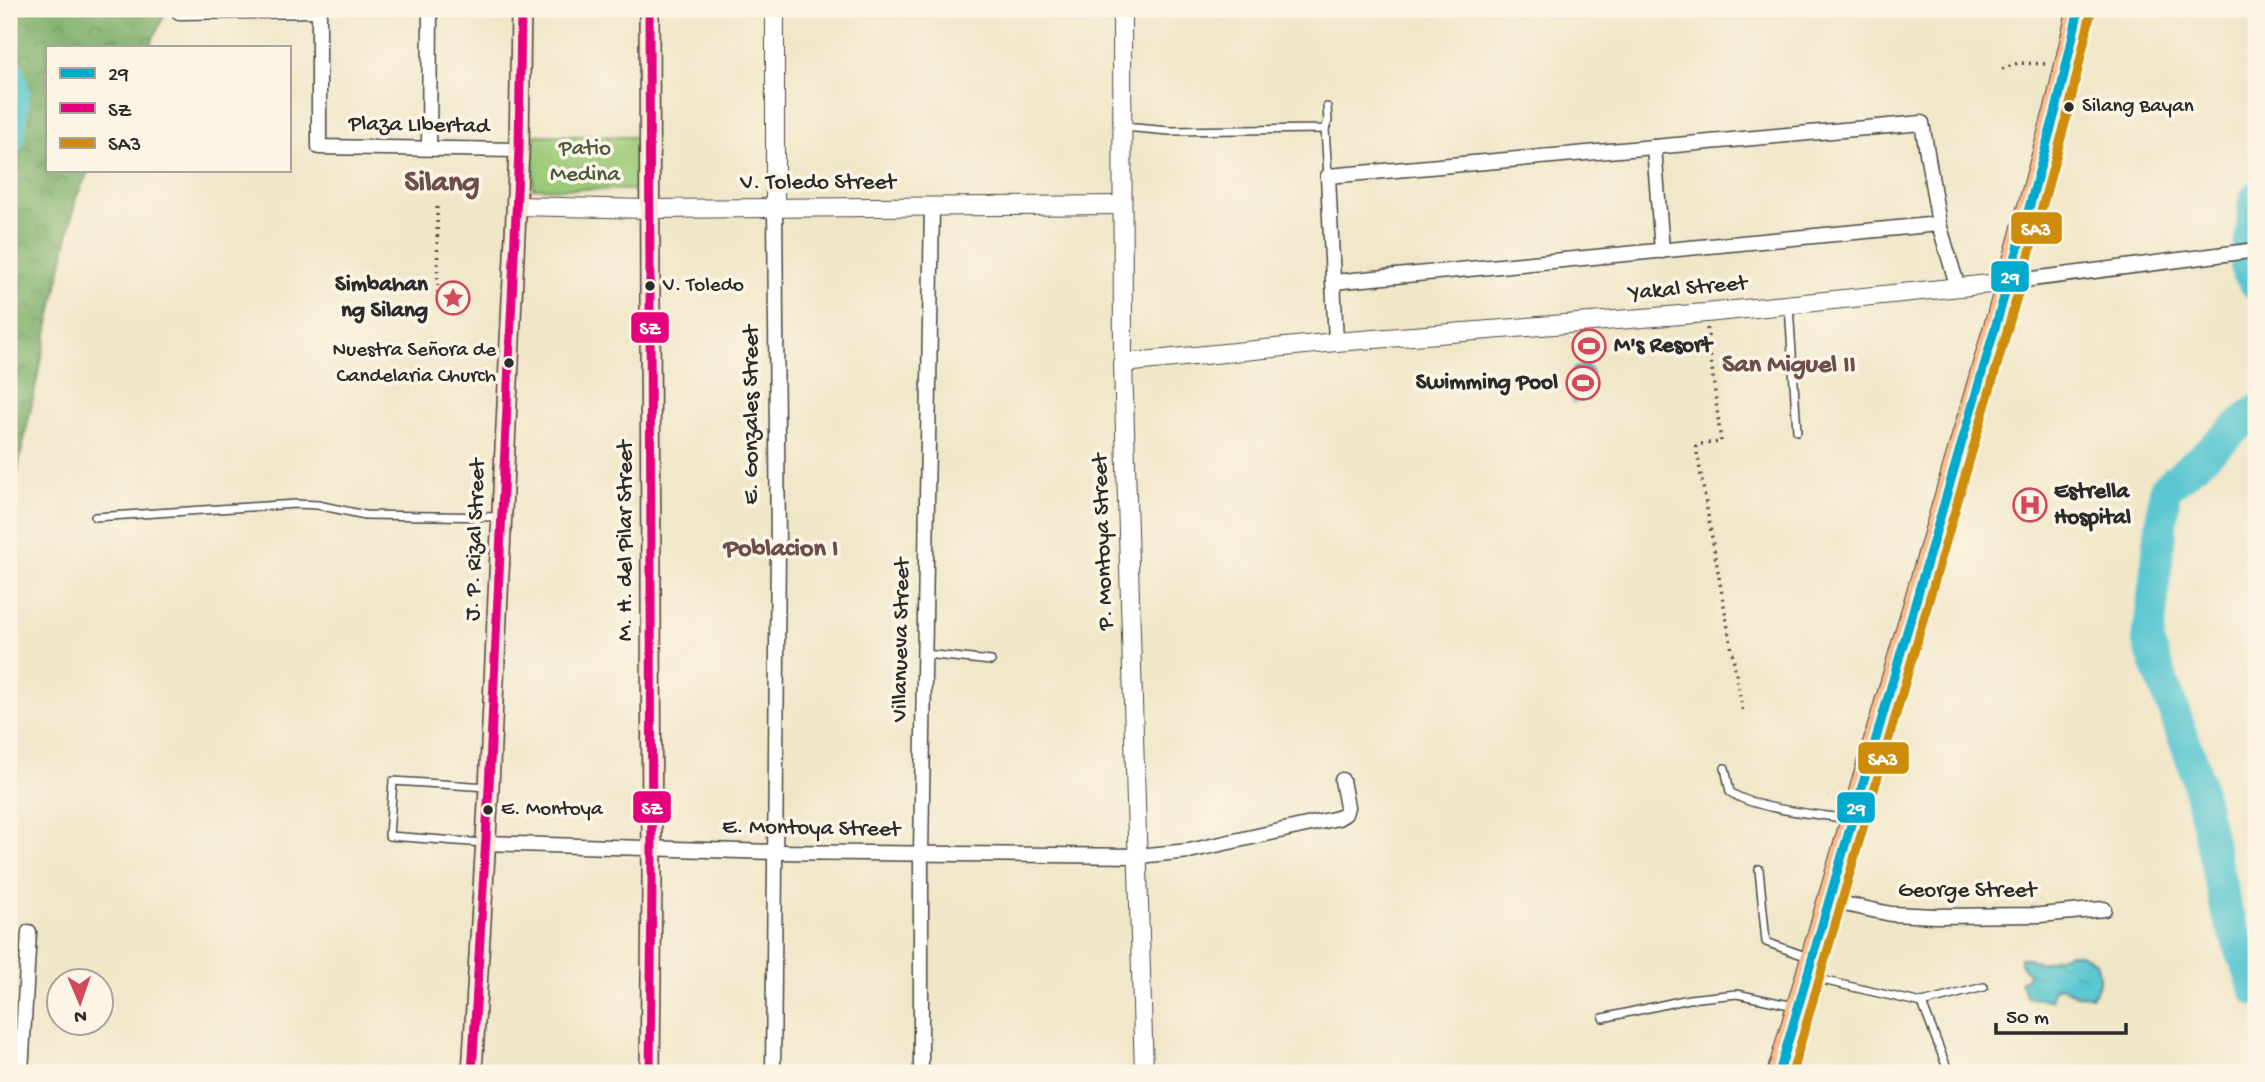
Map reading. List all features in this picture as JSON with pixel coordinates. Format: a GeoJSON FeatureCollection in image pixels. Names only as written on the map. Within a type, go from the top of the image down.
{"type":"FeatureCollection","features":[{"type":"Feature","properties":{"kind":"main road","name":"J. P. Rizal Street"},"geometry":{"type":"LineString","coordinates":[[472,1073],[489,787],[519,150],[521,9]]}},
{"type":"Feature","properties":{"kind":"main road","name":"M. H. del Pilar Street"},"geometry":{"type":"LineString","coordinates":[[649,9],[652,849],[650,1073]]}},
{"type":"Feature","properties":{"kind":"main road"},"geometry":{"type":"LineString","coordinates":[[1779,1073],[2009,282],[2066,70],[2079,9]]}},
{"type":"Feature","properties":{"kind":"street"},"geometry":{"type":"LineString","coordinates":[[178,12],[318,9]]}},
{"type":"Feature","properties":{"kind":"street","name":"Plaza LIbertad"},"geometry":{"type":"LineString","coordinates":[[318,9],[319,147],[519,150]]}},
{"type":"Feature","properties":{"kind":"street"},"geometry":{"type":"LineString","coordinates":[[429,9],[429,148]]}},
{"type":"Feature","properties":{"kind":"street","name":"E. Gonzales Street"},"geometry":{"type":"LineString","coordinates":[[774,1073],[778,548],[775,9]]}},
{"type":"Feature","properties":{"kind":"street","name":"P. Montoya Street"},"geometry":{"type":"LineString","coordinates":[[1122,9],[1123,363],[1144,1073]]}},
{"type":"Feature","properties":{"kind":"street"},"geometry":{"type":"LineString","coordinates":[[1336,342],[1328,176],[1922,123],[1939,224],[1958,288]]}},
{"type":"Feature","properties":{"kind":"street"},"geometry":{"type":"LineString","coordinates":[[1654,147],[1662,251]]}},
{"type":"Feature","properties":{"kind":"street","name":"V. Toledo Street"},"geometry":{"type":"LineString","coordinates":[[516,206],[649,209],[1121,205]]}},
{"type":"Feature","properties":{"kind":"street","name":"Villanueva Street"},"geometry":{"type":"LineString","coordinates":[[921,1073],[921,853],[932,207]]}},
{"type":"Feature","properties":{"kind":"street"},"geometry":{"type":"LineString","coordinates":[[1333,282],[1939,224]]}},
{"type":"Feature","properties":{"kind":"street","name":"Yakal Street"},"geometry":{"type":"LineString","coordinates":[[1123,363],[1336,342],[1789,305],[2009,282],[2256,250]]}},
{"type":"Feature","properties":{"kind":"street","name":"E. Montoya Street"},"geometry":{"type":"LineString","coordinates":[[484,843],[775,852],[1138,856],[1189,850],[1338,818],[1345,814],[1347,807],[1342,780]]}},
{"type":"Feature","properties":{"kind":"street","name":"George Street"},"geometry":{"type":"LineString","coordinates":[[1830,901],[1891,914],[1936,916],[2040,915],[2104,909]]}},
{"type":"Feature","properties":{"kind":"street"},"geometry":{"type":"LineString","coordinates":[[21,1073],[29,932]]}},
{"type":"Feature","properties":{"kind":"lane"},"geometry":{"type":"LineString","coordinates":[[1327,107],[1328,121],[1325,129],[1328,176]]}},
{"type":"Feature","properties":{"kind":"lane"},"geometry":{"type":"LineString","coordinates":[[1122,127],[1170,131],[1325,129]]}},
{"type":"Feature","properties":{"kind":"lane"},"geometry":{"type":"LineString","coordinates":[[1789,305],[1797,431]]}},
{"type":"Feature","properties":{"kind":"lane"},"geometry":{"type":"LineString","coordinates":[[95,517],[296,504],[318,505],[365,515],[502,517]]}},
{"type":"Feature","properties":{"kind":"lane"},"geometry":{"type":"LineString","coordinates":[[925,654],[991,661]]}},
{"type":"Feature","properties":{"kind":"lane"},"geometry":{"type":"LineString","coordinates":[[1725,768],[1730,792],[1736,796],[1776,808],[1854,820]]}},
{"type":"Feature","properties":{"kind":"lane"},"geometry":{"type":"LineString","coordinates":[[484,843],[389,836],[393,781],[489,787]]}},
{"type":"Feature","properties":{"kind":"lane"},"geometry":{"type":"LineString","coordinates":[[1759,869],[1766,942],[1811,967],[1922,1003],[1984,988]]}},
{"type":"Feature","properties":{"kind":"lane"},"geometry":{"type":"LineString","coordinates":[[1602,1018],[1689,999],[1737,994],[1798,1007]]}},
{"type":"Feature","properties":{"kind":"lane"},"geometry":{"type":"LineString","coordinates":[[1922,1003],[1949,1073]]}},
{"type":"Feature","properties":{"kind":"path"},"geometry":{"type":"LineString","coordinates":[[2002,69],[2018,63],[2042,62],[2066,70]]}},
{"type":"Feature","properties":{"kind":"path"},"geometry":{"type":"LineString","coordinates":[[437,207],[438,298]]}},
{"type":"Feature","properties":{"kind":"path"},"geometry":{"type":"LineString","coordinates":[[1706,313],[1721,442],[1700,443],[1696,447],[1743,713]]}},
{"type":"Feature","properties":{"kind":"green space"},"geometry":{"type":"Polygon","coordinates":[[[9,9],[167,9],[149,46],[46,46],[46,172],[88,172],[76,198],[9,510],[9,9]]]}},
{"type":"Feature","properties":{"kind":"green space","name":"Patio Medina"},"geometry":{"type":"Polygon","coordinates":[[[534,135],[638,137],[636,190],[533,188],[534,135]]]}},
{"type":"Feature","properties":{"kind":"water","name":"Swimming Pool"},"geometry":{"type":"Polygon","coordinates":[[[1586,365],[1591,371],[1593,385],[1589,398],[1574,403],[1570,394],[1574,386],[1572,372],[1574,368],[1586,365]]]}},
{"type":"Feature","properties":{"kind":"water"},"geometry":{"type":"Polygon","coordinates":[[[2069,953],[2080,954],[2096,962],[2099,980],[2095,992],[2091,996],[2076,995],[2058,987],[2052,992],[2051,1000],[2027,997],[2020,982],[2028,973],[2020,964],[2020,958],[2029,958],[2040,964],[2069,953]]]}},
{"type":"Feature","properties":{"kind":"waterway"},"geometry":{"type":"LineString","coordinates":[[9,73],[14,91],[9,138]]}},
{"type":"Feature","properties":{"kind":"waterway"},"geometry":{"type":"LineString","coordinates":[[2256,197],[2246,269],[2256,284]]}},
{"type":"Feature","properties":{"kind":"waterway"},"geometry":{"type":"LineString","coordinates":[[2256,411],[2165,489],[2148,642],[2194,766],[2227,913],[2256,990]]}},
{"type":"Feature","properties":{"kind":"transit line","name":"SZ"},"geometry":{"type":"LineString","coordinates":[[472,1073],[489,787],[519,150],[521,9]]}},
{"type":"Feature","properties":{"kind":"transit line","name":"SZ"},"geometry":{"type":"LineString","coordinates":[[649,9],[652,881],[650,1073]]}},
{"type":"Feature","properties":{"kind":"transit line","name":"29"},"geometry":{"type":"LineString","coordinates":[[1779,1073],[2015,259],[2057,106],[2079,9]]}},
{"type":"Feature","properties":{"kind":"transit line","name":"SA3"},"geometry":{"type":"LineString","coordinates":[[1792,1073],[2027,262],[2069,109],[2091,12]]}},
{"type":"Feature","properties":{"kind":"place","name":"Silang Bayan"},"geometry":{"type":"Point","coordinates":[2069,107]}},
{"type":"Feature","properties":{"kind":"place","name":"V. Toledo"},"geometry":{"type":"Point","coordinates":[650,286]}},
{"type":"Feature","properties":{"kind":"place","name":"Simbahan ng Silang"},"geometry":{"type":"Point","coordinates":[453,298]}},
{"type":"Feature","properties":{"kind":"place","name":"M's Resort"},"geometry":{"type":"Point","coordinates":[1589,346]}},
{"type":"Feature","properties":{"kind":"place","name":"Nuestra Señora de Candelaria Church"},"geometry":{"type":"Point","coordinates":[509,363]}},
{"type":"Feature","properties":{"kind":"place","name":"Swimming Pool"},"geometry":{"type":"Point","coordinates":[1583,383]}},
{"type":"Feature","properties":{"kind":"place","name":"Estrella Hospital"},"geometry":{"type":"Point","coordinates":[2030,505]}},
{"type":"Feature","properties":{"kind":"place","name":"E. Montoya"},"geometry":{"type":"Point","coordinates":[488,810]}},
{"type":"Feature","properties":{"kind":"district","name":"Silang"},"geometry":{"type":"Point","coordinates":[442,184]}},
{"type":"Feature","properties":{"kind":"district","name":"San Miguel II"},"geometry":{"type":"Point","coordinates":[1789,366]}},
{"type":"Feature","properties":{"kind":"district","name":"Poblacion I"},"geometry":{"type":"Point","coordinates":[781,550]}}]}
